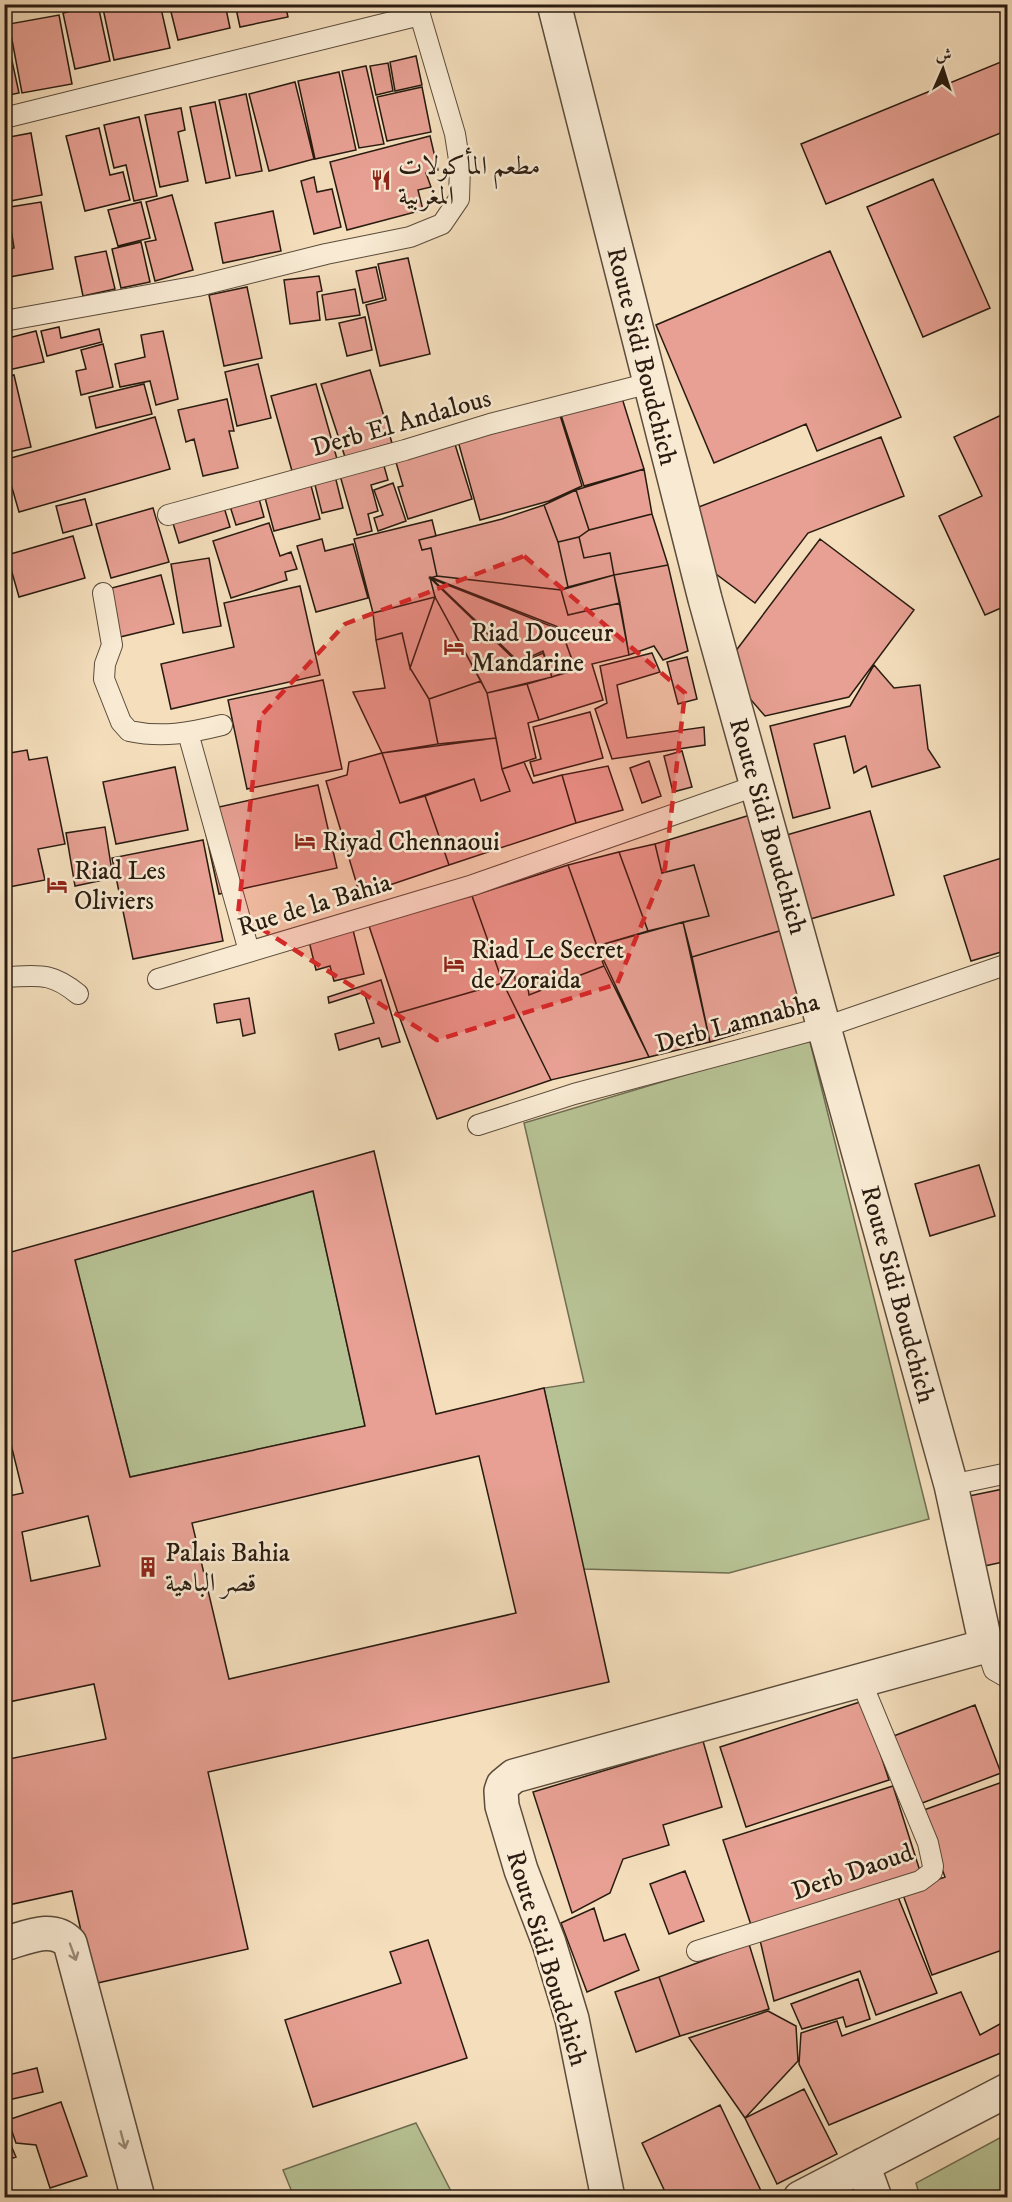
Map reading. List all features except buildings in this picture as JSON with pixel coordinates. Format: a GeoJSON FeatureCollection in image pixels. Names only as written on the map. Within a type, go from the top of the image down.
{"type":"FeatureCollection","features":[{"type":"Feature","properties":{"kind":"street","name":"Route Sidi Boudchich"},"geometry":{"type":"LineString","coordinates":[[554,4],[705,599],[951,1485],[986,1646]]}},
{"type":"Feature","properties":{"kind":"street"},"geometry":{"type":"LineString","coordinates":[[861,1681],[986,1646]]}},
{"type":"Feature","properties":{"kind":"street","name":"Route Sidi Boudchich"},"geometry":{"type":"LineString","coordinates":[[608,2198],[572,2019],[549,1943],[522,1870],[502,1806],[503,1785],[514,1776],[861,1681]]}},
{"type":"Feature","properties":{"kind":"street"},"geometry":{"type":"LineString","coordinates":[[4,1944],[53,1933],[64,1936],[70,1943],[138,2198]]}},
{"type":"Feature","properties":{"kind":"street"},"geometry":{"type":"LineString","coordinates":[[800,2198],[1008,2090]]}},
{"type":"Feature","properties":{"kind":"street"},"geometry":{"type":"LineString","coordinates":[[863,2165],[875,2198]]}},
{"type":"Feature","properties":{"kind":"lane"},"geometry":{"type":"LineString","coordinates":[[4,118],[421,10],[455,134],[460,166],[459,199],[442,224],[410,237],[326,254],[198,286],[4,321]]}},
{"type":"Feature","properties":{"kind":"lane","name":"Derb El Andalous"},"geometry":{"type":"LineString","coordinates":[[168,515],[405,450],[490,424],[650,383]]}},
{"type":"Feature","properties":{"kind":"lane"},"geometry":{"type":"LineString","coordinates":[[103,593],[112,645],[105,664],[105,679],[121,722],[129,731],[144,734],[188,734],[222,725]]}},
{"type":"Feature","properties":{"kind":"lane"},"geometry":{"type":"LineString","coordinates":[[188,734],[249,951]]}},
{"type":"Feature","properties":{"kind":"lane","name":"Rue de la Bahia"},"geometry":{"type":"LineString","coordinates":[[158,979],[473,885],[758,785]]}},
{"type":"Feature","properties":{"kind":"lane","name":"Derb Lamnabha"},"geometry":{"type":"LineString","coordinates":[[478,1125],[574,1094],[825,1027],[1008,964]]}},
{"type":"Feature","properties":{"kind":"lane"},"geometry":{"type":"LineString","coordinates":[[4,978],[50,976],[63,982],[78,994]]}},
{"type":"Feature","properties":{"kind":"lane"},"geometry":{"type":"LineString","coordinates":[[951,1485],[1008,1473]]}},
{"type":"Feature","properties":{"kind":"lane"},"geometry":{"type":"LineString","coordinates":[[986,1646],[994,1670],[1008,1678]]}},
{"type":"Feature","properties":{"kind":"lane","name":"Derb Daoud"},"geometry":{"type":"LineString","coordinates":[[698,1951],[920,1881],[932,1872],[933,1866],[928,1843],[861,1681]]}},
{"type":"Feature","properties":{"kind":"highlighted area"},"geometry":{"type":"Polygon","coordinates":[[[524,556],[685,693],[665,868],[617,984],[437,1040],[238,914],[260,717],[345,624],[524,556]]]}},
{"type":"Feature","properties":{"kind":"green space"},"geometry":{"type":"Polygon","coordinates":[[[809,1038],[929,1519],[729,1573],[583,1569],[544,1388],[584,1382],[524,1123],[809,1038]]]}},
{"type":"Feature","properties":{"kind":"green space"},"geometry":{"type":"Polygon","coordinates":[[[313,1191],[365,1426],[130,1477],[75,1260],[313,1191]]]}},
{"type":"Feature","properties":{"kind":"green space"},"geometry":{"type":"Polygon","coordinates":[[[416,2123],[454,2197],[294,2197],[283,2170],[416,2123]]]}},
{"type":"Feature","properties":{"kind":"green space"},"geometry":{"type":"Polygon","coordinates":[[[1007,2134],[1007,2197],[920,2197],[916,2183],[1007,2134]]]}},
{"type":"Feature","properties":{"kind":"place","name":"مطعم المأكولات المغربية"},"geometry":{"type":"Point","coordinates":[381,180]}},
{"type":"Feature","properties":{"kind":"place","name":"Riad Douceur Mandarine"},"geometry":{"type":"Point","coordinates":[454,647]}},
{"type":"Feature","properties":{"kind":"place","name":"Riyad Chennaoui"},"geometry":{"type":"Point","coordinates":[305,841]}},
{"type":"Feature","properties":{"kind":"place","name":"Riad Les Oliviers"},"geometry":{"type":"Point","coordinates":[57,885]}},
{"type":"Feature","properties":{"kind":"place","name":"Riad Le Secret de Zoraida"},"geometry":{"type":"Point","coordinates":[454,964]}},
{"type":"Feature","properties":{"kind":"place","name":"Palais Bahia قصر الباهية"},"geometry":{"type":"Point","coordinates":[148,1567]}}]}
